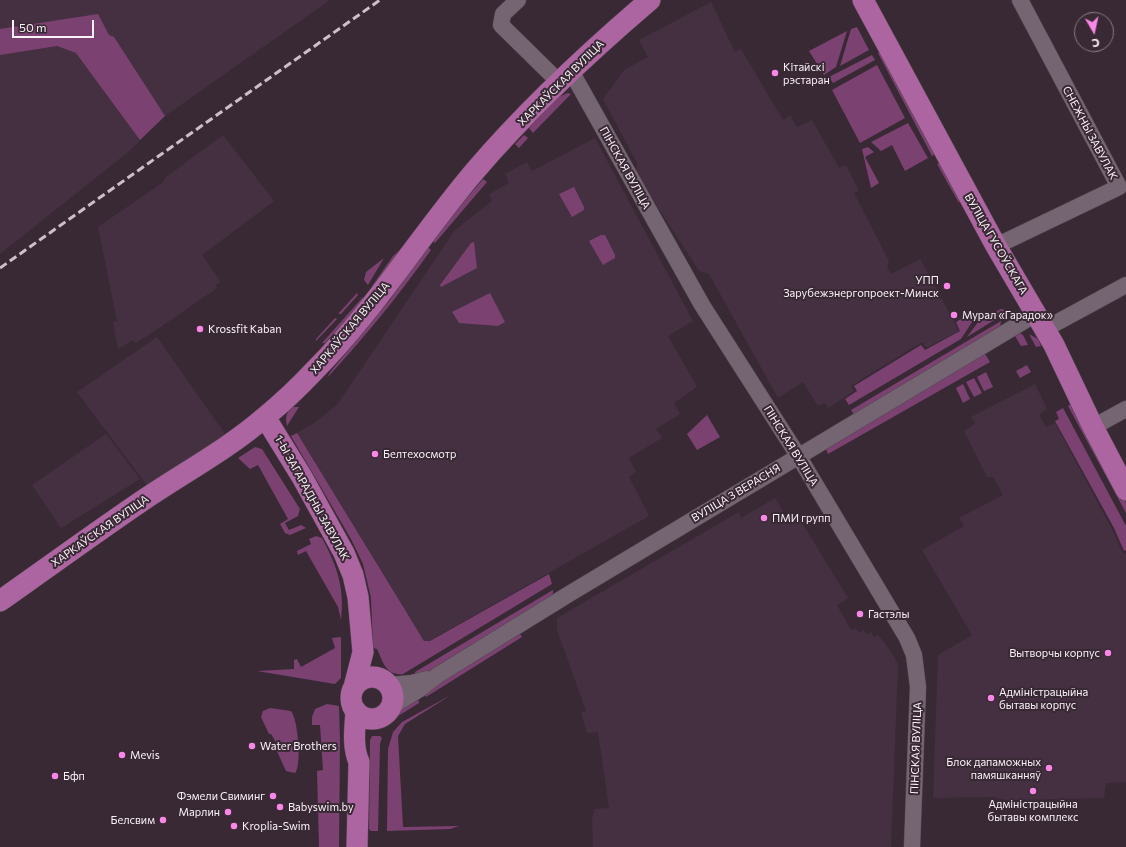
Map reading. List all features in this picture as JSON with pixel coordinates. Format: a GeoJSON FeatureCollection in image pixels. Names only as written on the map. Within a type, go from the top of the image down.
{"type":"FeatureCollection","features":[{"type":"Feature","properties":{"kind":"main road","name":"ХАРКАЎСКАЯ ВУЛІЦА"},"geometry":{"type":"LineString","coordinates":[[0,601],[140,502],[232,442],[265,418],[316,370],[376,300],[441,213],[475,171],[565,77],[650,0]]}},
{"type":"Feature","properties":{"kind":"main road","name":"ВУЛІЦА ГУСОЎСКАГА"},"geometry":{"type":"LineString","coordinates":[[863,0],[996,246],[1040,321],[1093,428],[1126,490]]}},
{"type":"Feature","properties":{"kind":"main road","name":"1-Ы ЗАГАРАДНЫ ЗАВУЛАК"},"geometry":{"type":"LineString","coordinates":[[265,418],[302,478],[344,553],[353,575],[358,597],[362,652],[354,687]]}},
{"type":"Feature","properties":{"kind":"main road"},"geometry":{"type":"LineString","coordinates":[[362,652],[385,682],[393,695],[392,706],[382,716],[365,715],[352,702],[354,687],[366,677],[385,682]]}},
{"type":"Feature","properties":{"kind":"main road"},"geometry":{"type":"LineString","coordinates":[[357,847],[359,762],[356,755],[354,732],[365,715]]}},
{"type":"Feature","properties":{"kind":"street","name":"ПІНСКАЯ ВУЛІЦА"},"geometry":{"type":"LineString","coordinates":[[518,0],[503,14],[501,25],[565,77],[702,305],[799,457],[907,638],[914,655],[918,687],[912,847]]}},
{"type":"Feature","properties":{"kind":"street","name":"СНЕЖНЫ ЗАВУЛАК"},"geometry":{"type":"LineString","coordinates":[[996,246],[1118,187],[1020,0]]}},
{"type":"Feature","properties":{"kind":"street","name":"ВУЛІЦА 3 ВЕРАСНЯ"},"geometry":{"type":"LineString","coordinates":[[392,706],[420,689],[438,675],[569,594],[799,457],[1040,321],[1126,285]]}},
{"type":"Feature","properties":{"kind":"street"},"geometry":{"type":"LineString","coordinates":[[1093,428],[1126,409]]}},
{"type":"Feature","properties":{"kind":"street","name":"ВУЛІЦА 3 ВЕРАСНЯ"},"geometry":{"type":"LineString","coordinates":[[385,682],[412,683],[438,675]]}},
{"type":"Feature","properties":{"kind":"shaded area"},"geometry":{"type":"Polygon","coordinates":[[[0,0],[330,0],[165,116],[127,153],[0,254],[0,0]]]}},
{"type":"Feature","properties":{"kind":"shaded area"},"geometry":{"type":"Polygon","coordinates":[[[711,2],[735,52],[741,49],[783,120],[790,115],[797,127],[812,120],[839,168],[846,165],[859,191],[854,193],[889,261],[887,267],[891,274],[920,259],[959,331],[926,348],[922,342],[851,386],[854,391],[828,408],[825,403],[818,406],[803,382],[778,398],[709,274],[699,271],[637,175],[637,163],[603,99],[624,70],[648,57],[639,40],[711,2]]]}},
{"type":"Feature","properties":{"kind":"shaded area"},"geometry":{"type":"Polygon","coordinates":[[[98,14],[109,35],[114,37],[165,116],[140,140],[76,53],[57,46],[0,55],[0,29],[98,14]]]}},
{"type":"Feature","properties":{"kind":"shaded area"},"geometry":{"type":"Polygon","coordinates":[[[857,27],[869,50],[840,66],[851,29],[857,27]]]}},
{"type":"Feature","properties":{"kind":"shaded area"},"geometry":{"type":"Polygon","coordinates":[[[847,31],[836,67],[824,75],[809,51],[847,31]]]}},
{"type":"Feature","properties":{"kind":"shaded area"},"geometry":{"type":"Polygon","coordinates":[[[881,51],[937,153],[932,156],[878,53],[881,51]]]}},
{"type":"Feature","properties":{"kind":"shaded area"},"geometry":{"type":"Polygon","coordinates":[[[872,55],[875,60],[833,83],[829,77],[872,55]]]}},
{"type":"Feature","properties":{"kind":"shaded area"},"geometry":{"type":"Polygon","coordinates":[[[877,65],[905,118],[860,143],[832,90],[877,65]]]}},
{"type":"Feature","properties":{"kind":"shaded area"},"geometry":{"type":"Polygon","coordinates":[[[568,93],[571,94],[533,133],[529,128],[558,97],[568,93]]]}},
{"type":"Feature","properties":{"kind":"shaded area"},"geometry":{"type":"Polygon","coordinates":[[[908,123],[928,158],[905,171],[892,145],[881,151],[871,142],[908,123]]]}},
{"type":"Feature","properties":{"kind":"shaded area"},"geometry":{"type":"Polygon","coordinates":[[[223,135],[274,201],[202,255],[221,282],[215,285],[217,288],[136,343],[133,340],[118,349],[113,322],[117,321],[98,227],[162,183],[166,177],[223,135]]]}},
{"type":"Feature","properties":{"kind":"shaded area"},"geometry":{"type":"Polygon","coordinates":[[[524,135],[528,138],[519,148],[515,144],[524,135]]]}},
{"type":"Feature","properties":{"kind":"shaded area"},"geometry":{"type":"Polygon","coordinates":[[[595,138],[693,321],[668,336],[697,387],[674,403],[680,414],[656,429],[662,438],[629,458],[636,472],[629,477],[649,516],[429,641],[424,641],[297,433],[314,423],[337,405],[455,230],[492,201],[489,194],[509,183],[505,174],[527,162],[532,171],[595,138]]]}},
{"type":"Feature","properties":{"kind":"shaded area"},"geometry":{"type":"Polygon","coordinates":[[[868,147],[874,152],[865,157],[879,183],[871,188],[862,149],[868,147]]]}},
{"type":"Feature","properties":{"kind":"shaded area"},"geometry":{"type":"Polygon","coordinates":[[[942,162],[961,195],[959,203],[937,164],[942,162]]]}},
{"type":"Feature","properties":{"kind":"shaded area"},"geometry":{"type":"Polygon","coordinates":[[[483,179],[487,182],[435,243],[431,240],[483,179]]]}},
{"type":"Feature","properties":{"kind":"shaded area"},"geometry":{"type":"Polygon","coordinates":[[[574,187],[584,210],[572,217],[559,194],[574,187]]]}},
{"type":"Feature","properties":{"kind":"shaded area"},"geometry":{"type":"Polygon","coordinates":[[[601,235],[605,235],[615,255],[615,258],[603,265],[589,241],[601,235]]]}},
{"type":"Feature","properties":{"kind":"shaded area"},"geometry":{"type":"Polygon","coordinates":[[[474,242],[477,268],[441,287],[440,285],[471,243],[474,242]]]}},
{"type":"Feature","properties":{"kind":"shaded area"},"geometry":{"type":"Polygon","coordinates":[[[403,247],[374,286],[372,286],[393,256],[403,247]]]}},
{"type":"Feature","properties":{"kind":"shaded area"},"geometry":{"type":"Polygon","coordinates":[[[428,247],[431,250],[407,283],[381,316],[327,378],[331,371],[389,301],[428,247]]]}},
{"type":"Feature","properties":{"kind":"shaded area"},"geometry":{"type":"Polygon","coordinates":[[[384,258],[368,285],[364,280],[366,272],[384,258]]]}},
{"type":"Feature","properties":{"kind":"shaded area"},"geometry":{"type":"Polygon","coordinates":[[[357,293],[358,295],[341,314],[338,314],[357,293]]]}},
{"type":"Feature","properties":{"kind":"shaded area"},"geometry":{"type":"Polygon","coordinates":[[[490,293],[505,322],[498,326],[459,323],[452,312],[490,293]]]}},
{"type":"Feature","properties":{"kind":"shaded area"},"geometry":{"type":"Polygon","coordinates":[[[363,297],[364,300],[362,304],[325,343],[322,343],[363,297]]]}},
{"type":"Feature","properties":{"kind":"shaded area"},"geometry":{"type":"Polygon","coordinates":[[[1001,309],[1009,311],[967,337],[981,318],[1001,309]]]}},
{"type":"Feature","properties":{"kind":"shaded area"},"geometry":{"type":"Polygon","coordinates":[[[971,313],[974,319],[961,339],[849,405],[845,399],[857,391],[854,386],[921,345],[925,350],[960,331],[956,322],[971,313]]]}},
{"type":"Feature","properties":{"kind":"shaded area"},"geometry":{"type":"Polygon","coordinates":[[[335,318],[337,319],[316,341],[316,339],[335,318]]]}},
{"type":"Feature","properties":{"kind":"shaded area"},"geometry":{"type":"Polygon","coordinates":[[[1001,321],[1000,326],[854,415],[851,410],[1001,321]]]}},
{"type":"Feature","properties":{"kind":"shaded area"},"geometry":{"type":"Polygon","coordinates":[[[1020,333],[1023,335],[1028,345],[1021,346],[1015,336],[1020,333]]]}},
{"type":"Feature","properties":{"kind":"shaded area"},"geometry":{"type":"Polygon","coordinates":[[[1029,334],[1038,339],[1041,346],[1036,347],[1029,334]]]}},
{"type":"Feature","properties":{"kind":"shaded area"},"geometry":{"type":"Polygon","coordinates":[[[157,337],[225,434],[149,488],[77,392],[157,337]]]}},
{"type":"Feature","properties":{"kind":"shaded area"},"geometry":{"type":"Polygon","coordinates":[[[984,352],[990,362],[828,454],[826,449],[984,352]]]}},
{"type":"Feature","properties":{"kind":"shaded area"},"geometry":{"type":"Polygon","coordinates":[[[1027,365],[1031,372],[1020,378],[1016,371],[1027,365]]]}},
{"type":"Feature","properties":{"kind":"shaded area"},"geometry":{"type":"Polygon","coordinates":[[[986,372],[993,387],[984,391],[977,377],[986,372]]]}},
{"type":"Feature","properties":{"kind":"shaded area"},"geometry":{"type":"Polygon","coordinates":[[[974,378],[982,393],[974,397],[966,382],[974,378]]]}},
{"type":"Feature","properties":{"kind":"shaded area"},"geometry":{"type":"Polygon","coordinates":[[[963,384],[970,399],[963,403],[956,388],[963,384]]]}},
{"type":"Feature","properties":{"kind":"shaded area"},"geometry":{"type":"Polygon","coordinates":[[[1035,384],[1047,409],[1039,415],[1046,427],[1055,423],[1112,529],[1123,554],[1126,552],[1126,782],[1106,783],[1104,798],[1006,800],[993,797],[933,798],[938,655],[972,635],[922,550],[964,526],[959,518],[1003,495],[993,477],[987,477],[964,431],[975,424],[971,417],[1035,384]]]}},
{"type":"Feature","properties":{"kind":"shaded area"},"geometry":{"type":"Polygon","coordinates":[[[1072,403],[1126,503],[1126,513],[1068,406],[1072,403]]]}},
{"type":"Feature","properties":{"kind":"shaded area"},"geometry":{"type":"Polygon","coordinates":[[[293,407],[299,407],[287,426],[287,415],[293,407]]]}},
{"type":"Feature","properties":{"kind":"shaded area"},"geometry":{"type":"Polygon","coordinates":[[[1063,408],[1126,526],[1126,550],[1124,551],[1114,528],[1055,421],[1059,419],[1056,412],[1063,408]]]}},
{"type":"Feature","properties":{"kind":"shaded area"},"geometry":{"type":"Polygon","coordinates":[[[707,415],[720,437],[697,450],[687,434],[707,415]]]}},
{"type":"Feature","properties":{"kind":"shaded area"},"geometry":{"type":"Polygon","coordinates":[[[297,433],[424,641],[430,641],[549,574],[552,584],[403,674],[393,673],[383,663],[377,649],[373,648],[371,598],[363,564],[351,539],[291,436],[297,433]]]}},
{"type":"Feature","properties":{"kind":"shaded area"},"geometry":{"type":"Polygon","coordinates":[[[106,434],[140,479],[61,528],[32,485],[106,434]]]}},
{"type":"Feature","properties":{"kind":"shaded area"},"geometry":{"type":"Polygon","coordinates":[[[255,447],[262,449],[300,509],[298,516],[285,523],[289,530],[301,525],[306,528],[290,535],[285,533],[280,524],[288,519],[258,465],[250,469],[238,458],[255,447]]]}},
{"type":"Feature","properties":{"kind":"shaded area"},"geometry":{"type":"Polygon","coordinates":[[[775,498],[787,518],[796,513],[848,598],[837,605],[851,630],[856,628],[859,633],[864,630],[867,635],[871,632],[874,637],[878,635],[892,653],[898,664],[891,847],[593,847],[592,819],[595,809],[609,808],[598,732],[587,733],[581,712],[586,711],[557,630],[557,618],[739,512],[741,518],[775,498]]]}},
{"type":"Feature","properties":{"kind":"shaded area"},"geometry":{"type":"Polygon","coordinates":[[[316,536],[322,538],[332,558],[339,578],[342,598],[341,620],[338,607],[306,551],[298,555],[297,551],[311,544],[309,539],[316,536]]]}},
{"type":"Feature","properties":{"kind":"shaded area"},"geometry":{"type":"Polygon","coordinates":[[[553,590],[553,593],[547,600],[417,679],[415,672],[553,590]]]}},
{"type":"Feature","properties":{"kind":"shaded area"},"geometry":{"type":"Polygon","coordinates":[[[520,634],[522,637],[426,697],[424,692],[520,634]]]}},
{"type":"Feature","properties":{"kind":"shaded area"},"geometry":{"type":"Polygon","coordinates":[[[341,637],[341,678],[335,684],[257,671],[294,669],[294,660],[297,659],[301,667],[335,648],[332,638],[341,637]]]}},
{"type":"Feature","properties":{"kind":"shaded area"},"geometry":{"type":"Polygon","coordinates":[[[451,695],[405,724],[398,736],[403,827],[459,826],[450,829],[387,831],[388,749],[393,732],[402,722],[451,695]]]}},
{"type":"Feature","properties":{"kind":"shaded area"},"geometry":{"type":"Polygon","coordinates":[[[418,697],[419,703],[375,729],[381,719],[418,697]]]}},
{"type":"Feature","properties":{"kind":"shaded area"},"geometry":{"type":"Polygon","coordinates":[[[327,704],[339,706],[339,847],[319,847],[317,771],[323,770],[320,725],[312,725],[312,717],[315,709],[327,704]]]}},
{"type":"Feature","properties":{"kind":"shaded area"},"geometry":{"type":"Polygon","coordinates":[[[270,708],[291,711],[296,723],[299,752],[297,769],[295,773],[286,771],[275,747],[277,744],[271,734],[269,734],[261,717],[263,711],[270,708]]]}},
{"type":"Feature","properties":{"kind":"shaded area"},"geometry":{"type":"Polygon","coordinates":[[[372,736],[380,736],[382,738],[380,744],[378,831],[371,831],[369,829],[370,740],[372,736]]]}},
{"type":"Feature","properties":{"kind":"railway"},"geometry":{"type":"LineString","coordinates":[[0,268],[380,0]]}},
{"type":"Feature","properties":{"kind":"place","name":"Кітайскі рэстаран"},"geometry":{"type":"Point","coordinates":[775,73]}},
{"type":"Feature","properties":{"kind":"place","name":"УПП Зарубежэнергопроект-Минск"},"geometry":{"type":"Point","coordinates":[947,286]}},
{"type":"Feature","properties":{"kind":"place","name":"Мурал «Гарадок»"},"geometry":{"type":"Point","coordinates":[954,315]}},
{"type":"Feature","properties":{"kind":"place","name":"Krossfit Kaban"},"geometry":{"type":"Point","coordinates":[200,329]}},
{"type":"Feature","properties":{"kind":"place","name":"Белтехосмотр"},"geometry":{"type":"Point","coordinates":[375,454]}},
{"type":"Feature","properties":{"kind":"place","name":"ПМИ групп"},"geometry":{"type":"Point","coordinates":[764,518]}},
{"type":"Feature","properties":{"kind":"place","name":"Гастэлы"},"geometry":{"type":"Point","coordinates":[860,614]}},
{"type":"Feature","properties":{"kind":"place","name":"Вытворчы корпус"},"geometry":{"type":"Point","coordinates":[1108,653]}},
{"type":"Feature","properties":{"kind":"place","name":"Адміністрацыйна бытавы корпус"},"geometry":{"type":"Point","coordinates":[991,698]}},
{"type":"Feature","properties":{"kind":"place","name":"Water Brothers"},"geometry":{"type":"Point","coordinates":[252,746]}},
{"type":"Feature","properties":{"kind":"place","name":"Mevis"},"geometry":{"type":"Point","coordinates":[122,755]}},
{"type":"Feature","properties":{"kind":"place","name":"Блок дапаможных памяшканняў"},"geometry":{"type":"Point","coordinates":[1049,768]}},
{"type":"Feature","properties":{"kind":"place","name":"Бфп"},"geometry":{"type":"Point","coordinates":[55,776]}},
{"type":"Feature","properties":{"kind":"place","name":"Адміністрацыйна бытавы комплекс"},"geometry":{"type":"Point","coordinates":[1033,791]}},
{"type":"Feature","properties":{"kind":"place","name":"Фэмели Свиминг"},"geometry":{"type":"Point","coordinates":[273,796]}},
{"type":"Feature","properties":{"kind":"place","name":"Babyswim.by"},"geometry":{"type":"Point","coordinates":[280,807]}},
{"type":"Feature","properties":{"kind":"place","name":"Марлин"},"geometry":{"type":"Point","coordinates":[228,812]}},
{"type":"Feature","properties":{"kind":"place","name":"Белсвим"},"geometry":{"type":"Point","coordinates":[163,820]}},
{"type":"Feature","properties":{"kind":"place","name":"Kroplia-Swim"},"geometry":{"type":"Point","coordinates":[234,826]}}]}
